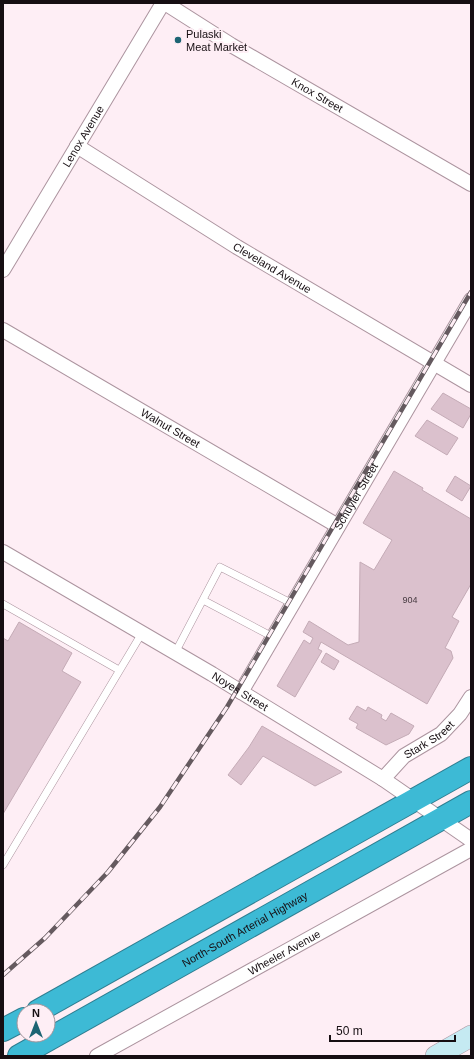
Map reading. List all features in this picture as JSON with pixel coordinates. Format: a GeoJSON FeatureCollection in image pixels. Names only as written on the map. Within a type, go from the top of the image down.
{"type":"FeatureCollection","features":[{"type":"Feature","properties":{"kind":"highway"},"geometry":{"type":"LineString","coordinates":[[52,1003],[471,768]]}},
{"type":"Feature","properties":{"kind":"highway","name":"North-South Arterial Highway"},"geometry":{"type":"LineString","coordinates":[[19,1056],[471,802]]}},
{"type":"Feature","properties":{"kind":"highway"},"geometry":{"type":"LineString","coordinates":[[3,1030],[16,1023]]}},
{"type":"Feature","properties":{"kind":"street","name":"Lenox Avenue"},"geometry":{"type":"LineString","coordinates":[[3,270],[164,3]]}},
{"type":"Feature","properties":{"kind":"street","name":"Knox Street"},"geometry":{"type":"LineString","coordinates":[[164,3],[232,45],[471,184]]}},
{"type":"Feature","properties":{"kind":"street","name":"Cleveland Avenue"},"geometry":{"type":"LineString","coordinates":[[77,146],[237,247],[471,385]]}},
{"type":"Feature","properties":{"kind":"street","name":"Schuyler Street"},"geometry":{"type":"LineString","coordinates":[[241,692],[471,300]]}},
{"type":"Feature","properties":{"kind":"street","name":"Walnut Street"},"geometry":{"type":"LineString","coordinates":[[3,330],[338,526]]}},
{"type":"Feature","properties":{"kind":"street","name":"Noyes Street"},"geometry":{"type":"LineString","coordinates":[[3,552],[241,692],[383,779],[471,840]]}},
{"type":"Feature","properties":{"kind":"street","name":"Stark Street"},"geometry":{"type":"LineString","coordinates":[[383,779],[404,756],[441,734],[460,714],[471,697]]}},
{"type":"Feature","properties":{"kind":"street","name":"Wheeler Avenue"},"geometry":{"type":"LineString","coordinates":[[97,1056],[471,849]]}},
{"type":"Feature","properties":{"kind":"street"},"geometry":{"type":"LineString","coordinates":[[436,1056],[471,1036]]}},
{"type":"Feature","properties":{"kind":"lane"},"geometry":{"type":"LineString","coordinates":[[175,653],[220,567],[293,604]]}},
{"type":"Feature","properties":{"kind":"lane"},"geometry":{"type":"LineString","coordinates":[[203,600],[273,637]]}},
{"type":"Feature","properties":{"kind":"lane"},"geometry":{"type":"LineString","coordinates":[[3,604],[119,670]]}},
{"type":"Feature","properties":{"kind":"lane"},"geometry":{"type":"LineString","coordinates":[[3,865],[6,852],[142,633]]}},
{"type":"Feature","properties":{"kind":"building"},"geometry":{"type":"Polygon","coordinates":[[[443,393],[471,409],[471,414],[463,428],[431,409],[443,393]]]}},
{"type":"Feature","properties":{"kind":"building"},"geometry":{"type":"Polygon","coordinates":[[[427,420],[458,438],[447,455],[415,436],[427,420]]]}},
{"type":"Feature","properties":{"kind":"building"},"geometry":{"type":"Polygon","coordinates":[[[394,471],[423,488],[422,490],[471,519],[471,584],[452,617],[459,621],[445,648],[451,651],[453,658],[427,704],[321,642],[318,649],[322,651],[295,697],[277,686],[304,640],[310,644],[313,638],[303,632],[309,621],[348,645],[359,642],[360,562],[374,570],[392,540],[363,523],[394,471]]]}},
{"type":"Feature","properties":{"kind":"building"},"geometry":{"type":"Polygon","coordinates":[[[455,476],[471,486],[462,501],[446,491],[455,476]]]}},
{"type":"Feature","properties":{"kind":"building"},"geometry":{"type":"Polygon","coordinates":[[[19,622],[72,653],[62,671],[81,682],[3,814],[3,638],[8,641],[19,622]]]}},
{"type":"Feature","properties":{"kind":"building"},"geometry":{"type":"Polygon","coordinates":[[[326,653],[339,661],[334,670],[321,662],[326,653]]]}},
{"type":"Feature","properties":{"kind":"building"},"geometry":{"type":"Polygon","coordinates":[[[357,706],[366,711],[368,707],[382,715],[381,718],[386,721],[391,713],[414,726],[409,734],[386,745],[356,728],[358,724],[349,719],[357,706]]]}},
{"type":"Feature","properties":{"kind":"building"},"geometry":{"type":"Polygon","coordinates":[[[262,726],[342,772],[315,786],[263,756],[241,785],[228,775],[249,747],[262,726]]]}},
{"type":"Feature","properties":{"kind":"railway"},"geometry":{"type":"LineString","coordinates":[[3,975],[45,938],[108,872],[160,807],[227,707],[471,292]]}},
{"type":"Feature","properties":{"kind":"place","name":"Pulaski Meat Market"},"geometry":{"type":"Point","coordinates":[178,40]}}]}
